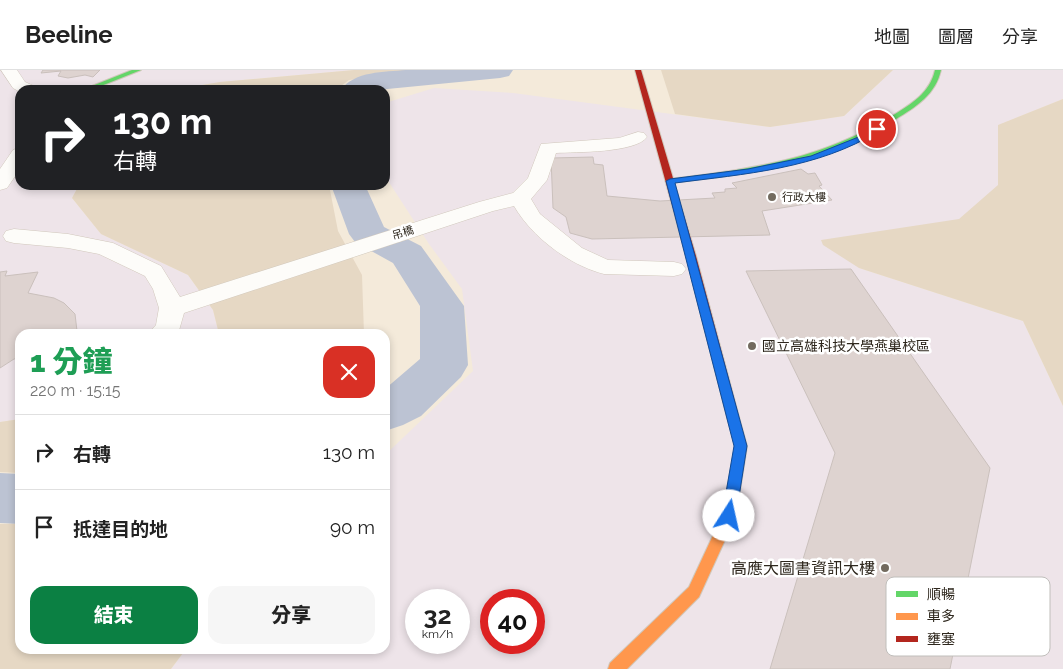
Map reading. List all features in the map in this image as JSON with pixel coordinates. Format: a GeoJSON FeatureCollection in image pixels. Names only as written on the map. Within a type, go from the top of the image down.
{"type":"FeatureCollection","features":[{"type":"Feature","properties":{"kind":"street"},"geometry":{"type":"LineString","coordinates":[[9,70],[19,85]]}},
{"type":"Feature","properties":{"kind":"street"},"geometry":{"type":"LineString","coordinates":[[98,85],[138,70]]}},
{"type":"Feature","properties":{"kind":"street"},"geometry":{"type":"LineString","coordinates":[[670,181],[748,171],[813,158],[864,137],[925,98],[939,75],[938,70]]}},
{"type":"Feature","properties":{"kind":"street"},"geometry":{"type":"LineString","coordinates":[[616,669],[694,592],[729,516],[740,446],[670,181],[639,75]]}},
{"type":"Feature","properties":{"kind":"street"},"geometry":{"type":"LineString","coordinates":[[638,137],[620,143],[548,148],[537,180],[520,198],[532,218],[574,253],[604,267],[674,269]]}},
{"type":"Feature","properties":{"kind":"street"},"geometry":{"type":"LineString","coordinates":[[0,184],[15,162]]}},
{"type":"Feature","properties":{"kind":"street","name":"吊橋"},"geometry":{"type":"LineString","coordinates":[[172,308],[486,206],[520,198]]}},
{"type":"Feature","properties":{"kind":"street"},"geometry":{"type":"LineString","coordinates":[[14,236],[68,241],[105,248],[153,271],[165,289],[172,308],[168,329]]}},
{"type":"Feature","properties":{"kind":"shaded area"},"geometry":{"type":"Polygon","coordinates":[[[0,70],[354,70],[202,85],[15,85],[15,190],[76,190],[72,198],[101,234],[188,275],[213,310],[218,329],[15,329],[15,420],[0,422],[0,70]]]}},
{"type":"Feature","properties":{"kind":"shaded area"},"geometry":{"type":"Polygon","coordinates":[[[354,70],[436,70],[349,80],[342,85],[202,85],[354,70]]]}},
{"type":"Feature","properties":{"kind":"shaded area"},"geometry":{"type":"Polygon","coordinates":[[[661,70],[893,70],[844,116],[770,127],[675,114],[661,70]]]}},
{"type":"Feature","properties":{"kind":"shaded area","name":"國立高雄科技大學燕巢校區"},"geometry":{"type":"Polygon","coordinates":[[[893,70],[1063,70],[1063,99],[999,125],[998,186],[961,219],[859,268],[1023,321],[1063,406],[1063,669],[171,669],[182,654],[390,654],[390,450],[473,371],[462,289],[429,244],[390,184],[390,101],[434,88],[513,93],[770,127],[844,116],[893,70]]]}},
{"type":"Feature","properties":{"kind":"shaded area"},"geometry":{"type":"Polygon","coordinates":[[[1063,99],[1063,406],[1023,321],[859,268],[823,245],[821,240],[959,219],[998,185],[998,125],[1063,99]]]}},
{"type":"Feature","properties":{"kind":"shaded area"},"geometry":{"type":"Polygon","coordinates":[[[76,190],[330,190],[338,231],[362,275],[364,329],[218,329],[213,310],[188,275],[101,234],[72,198],[76,190]]]}},
{"type":"Feature","properties":{"kind":"shaded area"},"geometry":{"type":"Polygon","coordinates":[[[15,420],[15,473],[0,472],[0,422],[15,420]]]}},
{"type":"Feature","properties":{"kind":"shaded area"},"geometry":{"type":"Polygon","coordinates":[[[0,524],[15,524],[15,654],[182,654],[171,669],[0,669],[0,524]]]}},
{"type":"Feature","properties":{"kind":"building"},"geometry":{"type":"Polygon","coordinates":[[[43,70],[100,70],[93,77],[85,75],[68,78],[58,76],[61,71],[41,73],[43,70]]]}},
{"type":"Feature","properties":{"kind":"building","name":"行政大樓"},"geometry":{"type":"Polygon","coordinates":[[[593,157],[594,164],[603,165],[607,196],[660,201],[715,198],[712,193],[725,192],[725,189],[737,188],[732,183],[801,169],[808,174],[815,173],[822,185],[819,186],[832,200],[762,211],[770,235],[592,239],[570,233],[566,217],[553,208],[551,158],[593,157]]]}},
{"type":"Feature","properties":{"kind":"building","name":"高應大圖書資訊大樓"},"geometry":{"type":"Polygon","coordinates":[[[851,269],[990,468],[968,577],[886,577],[886,656],[953,656],[950,669],[770,669],[835,453],[746,271],[851,269]]]}},
{"type":"Feature","properties":{"kind":"building"},"geometry":{"type":"Polygon","coordinates":[[[7,271],[5,276],[38,272],[28,293],[54,298],[64,303],[75,314],[76,329],[15,329],[15,359],[0,368],[0,272],[7,271]]]}},
{"type":"Feature","properties":{"kind":"waterway"},"geometry":{"type":"LineString","coordinates":[[366,85],[374,81],[500,70]]}},
{"type":"Feature","properties":{"kind":"waterway"},"geometry":{"type":"LineString","coordinates":[[350,190],[368,234],[407,255],[442,306],[444,365],[403,402],[390,408]]}},
{"type":"Feature","properties":{"kind":"waterway"},"geometry":{"type":"LineString","coordinates":[[0,498],[15,499]]}},
{"type":"Feature","properties":{"kind":"traffic: fast"},"geometry":{"type":"LineString","coordinates":[[98,85],[138,70]]}},
{"type":"Feature","properties":{"kind":"traffic: fast"},"geometry":{"type":"LineString","coordinates":[[670,181],[762,169],[790,163],[844,145],[872,131],[919,101],[934,84],[938,70]]}},
{"type":"Feature","properties":{"kind":"traffic: slow"},"geometry":{"type":"LineString","coordinates":[[616,669],[694,592],[729,516],[741,446],[733,417]]}},
{"type":"Feature","properties":{"kind":"traffic: jam"},"geometry":{"type":"LineString","coordinates":[[638,70],[691,256],[733,417]]}},
{"type":"Feature","properties":{"kind":"place","name":"行政大樓"},"geometry":{"type":"Point","coordinates":[772,197]}},
{"type":"Feature","properties":{"kind":"place","name":"國立高雄科技大學燕巢校區"},"geometry":{"type":"Point","coordinates":[752,346]}},
{"type":"Feature","properties":{"kind":"place","name":"高應大圖書資訊大樓"},"geometry":{"type":"Point","coordinates":[885,568]}},
{"type":"Feature","properties":{"kind":"route"},"geometry":{"type":"LineString","coordinates":[[729,516],[740,446],[670,181],[748,171],[813,158],[864,137],[877,129]]}}]}
